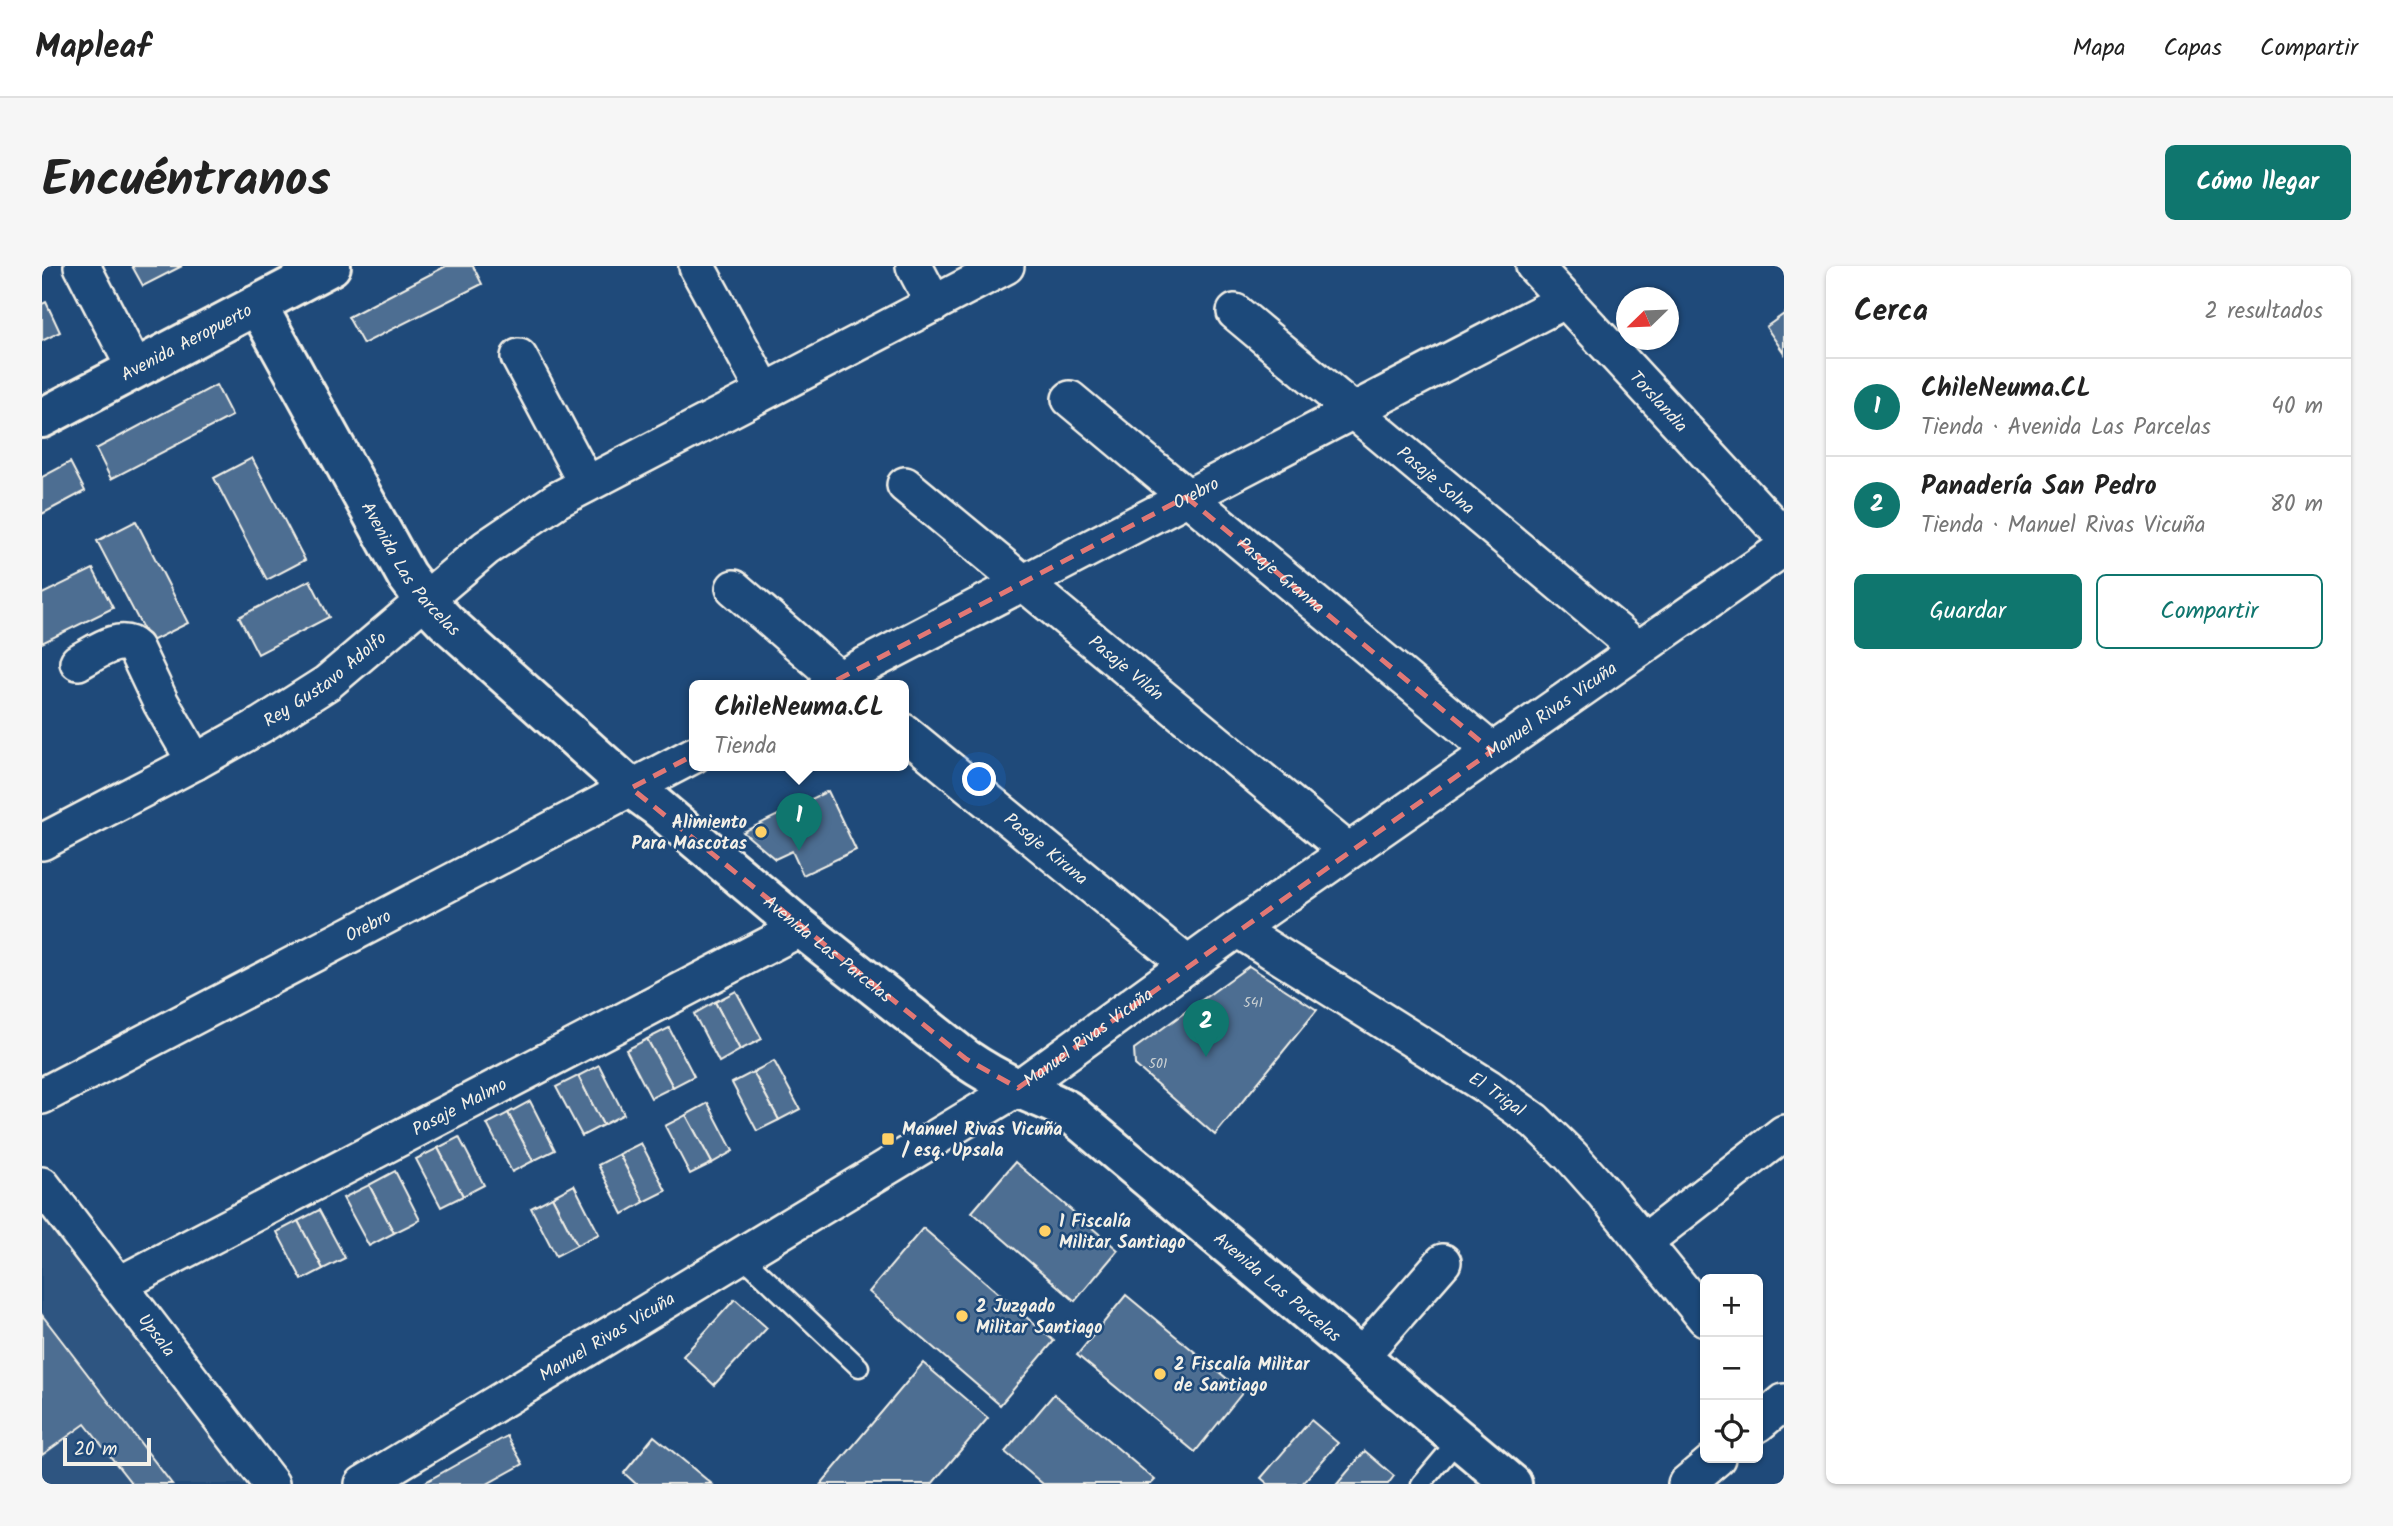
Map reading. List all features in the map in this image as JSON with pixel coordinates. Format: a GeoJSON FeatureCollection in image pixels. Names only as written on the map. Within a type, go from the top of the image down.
{"type":"FeatureCollection","features":[{"type":"Feature","properties":{"kind":"street"},"geometry":{"type":"LineString","coordinates":[[82,266],[135,369]]}},
{"type":"Feature","properties":{"kind":"street","name":"Avenida Aeropuerto"},"geometry":{"type":"LineString","coordinates":[[42,418],[331,266]]}},
{"type":"Feature","properties":{"kind":"street"},"geometry":{"type":"LineString","coordinates":[[914,266],[934,304]]}},
{"type":"Feature","properties":{"kind":"street","name":"Rey Gustavo Adolfo"},"geometry":{"type":"LineString","coordinates":[[42,842],[195,762],[261,725],[327,683],[486,548],[586,483],[1006,266]]}},
{"type":"Feature","properties":{"kind":"street","name":"Torslandia"},"geometry":{"type":"LineString","coordinates":[[1534,266],[1784,537]]}},
{"type":"Feature","properties":{"kind":"street"},"geometry":{"type":"LineString","coordinates":[[697,267],[764,390]]}},
{"type":"Feature","properties":{"kind":"street","name":"Orebro"},"geometry":{"type":"LineString","coordinates":[[843,680],[1351,410],[1566,300]]}},
{"type":"Feature","properties":{"kind":"street","name":"Avenida Las Parcelas"},"geometry":{"type":"LineString","coordinates":[[257,306],[399,563],[424,599],[446,622],[631,788],[801,928],[966,1059],[991,1076],[1044,1097],[1067,1110],[1512,1484]]}},
{"type":"Feature","properties":{"kind":"street","name":"Pasaje Solna"},"geometry":{"type":"LineString","coordinates":[[1235,312],[1638,649]]}},
{"type":"Feature","properties":{"kind":"street"},"geometry":{"type":"LineString","coordinates":[[519,357],[586,483]]}},
{"type":"Feature","properties":{"kind":"street","name":"Pasaje Granna"},"geometry":{"type":"LineString","coordinates":[[1070,399],[1492,751]]}},
{"type":"Feature","properties":{"kind":"street","name":"Pasaje Vilán"},"geometry":{"type":"LineString","coordinates":[[905,485],[1348,850]]}},
{"type":"Feature","properties":{"kind":"street","name":"Manuel Rivas Vicuña"},"geometry":{"type":"LineString","coordinates":[[376,1481],[741,1255],[1018,1088],[1348,850],[1784,548]]}},
{"type":"Feature","properties":{"kind":"street"},"geometry":{"type":"LineString","coordinates":[[734,588],[834,680]]}},
{"type":"Feature","properties":{"kind":"street"},"geometry":{"type":"LineString","coordinates":[[78,662],[120,642],[131,643],[166,713],[195,762]]}},
{"type":"Feature","properties":{"kind":"street","name":"Pasaje Kiruna"},"geometry":{"type":"LineString","coordinates":[[909,737],[1187,964]]}},
{"type":"Feature","properties":{"kind":"street","name":"Orebro"},"geometry":{"type":"LineString","coordinates":[[42,1096],[689,758]]}},
{"type":"Feature","properties":{"kind":"street","name":"Pasaje Malmo"},"geometry":{"type":"LineString","coordinates":[[120,1284],[801,928]]}},
{"type":"Feature","properties":{"kind":"street","name":"El Trigal"},"geometry":{"type":"LineString","coordinates":[[1237,929],[1488,1087],[1535,1121],[1572,1156],[1700,1312]]}},
{"type":"Feature","properties":{"kind":"street"},"geometry":{"type":"LineString","coordinates":[[1644,1242],[1784,1133]]}},
{"type":"Feature","properties":{"kind":"street","name":"Upsala"},"geometry":{"type":"LineString","coordinates":[[42,1185],[271,1484]]}},
{"type":"Feature","properties":{"kind":"street"},"geometry":{"type":"LineString","coordinates":[[1360,1357],[1443,1262]]}},
{"type":"Feature","properties":{"kind":"street"},"geometry":{"type":"LineString","coordinates":[[1686,1484],[1711,1463]]}},
{"type":"Feature","properties":{"kind":"lane"},"geometry":{"type":"LineString","coordinates":[[741,1255],[859,1367]]}},
{"type":"Feature","properties":{"kind":"lane"},"geometry":{"type":"LineString","coordinates":[[1421,1484],[1459,1439]]}},
{"type":"Feature","properties":{"kind":"highlighted area"},"geometry":{"type":"Polygon","coordinates":[[[1186,497],[1492,751],[1018,1088],[966,1059],[631,788],[1186,497]]]}},
{"type":"Feature","properties":{"kind":"shaded area"},"geometry":{"type":"Polygon","coordinates":[[[42,1206],[245,1484],[42,1484],[42,1206]]]}},
{"type":"Feature","properties":{"kind":"building"},"geometry":{"type":"Polygon","coordinates":[[[132,266],[182,266],[143,286],[132,266]]]}},
{"type":"Feature","properties":{"kind":"building"},"geometry":{"type":"Polygon","coordinates":[[[446,266],[473,266],[482,284],[363,344],[348,317],[446,266]]]}},
{"type":"Feature","properties":{"kind":"building"},"geometry":{"type":"Polygon","coordinates":[[[46,302],[60,332],[42,341],[42,304],[46,302]]]}},
{"type":"Feature","properties":{"kind":"building"},"geometry":{"type":"Polygon","coordinates":[[[1784,314],[1784,353],[1766,327],[1784,314]]]}},
{"type":"Feature","properties":{"kind":"building"},"geometry":{"type":"Polygon","coordinates":[[[216,385],[232,416],[111,479],[96,449],[216,385]]]}},
{"type":"Feature","properties":{"kind":"building"},"geometry":{"type":"Polygon","coordinates":[[[252,458],[305,560],[267,580],[214,478],[252,458]]]}},
{"type":"Feature","properties":{"kind":"building"},"geometry":{"type":"Polygon","coordinates":[[[70,462],[85,491],[42,514],[42,477],[70,462]]]}},
{"type":"Feature","properties":{"kind":"building"},"geometry":{"type":"Polygon","coordinates":[[[136,521],[188,623],[150,642],[97,541],[136,521]]]}},
{"type":"Feature","properties":{"kind":"building"},"geometry":{"type":"Polygon","coordinates":[[[93,569],[113,608],[42,643],[42,594],[93,569]]]}},
{"type":"Feature","properties":{"kind":"building"},"geometry":{"type":"Polygon","coordinates":[[[310,580],[329,617],[258,654],[239,617],[310,580]]]}},
{"type":"Feature","properties":{"kind":"building"},"geometry":{"type":"Polygon","coordinates":[[[828,791],[856,850],[803,875],[792,851],[775,859],[743,832],[828,791]]]}},
{"type":"Feature","properties":{"kind":"building"},"geometry":{"type":"Polygon","coordinates":[[[1249,966],[1317,1010],[1215,1135],[1135,1065],[1134,1049],[1249,966]]]}},
{"type":"Feature","properties":{"kind":"building"},"geometry":{"type":"Polygon","coordinates":[[[736,991],[762,1039],[740,1050],[715,1002],[736,991]]]}},
{"type":"Feature","properties":{"kind":"building"},"geometry":{"type":"Polygon","coordinates":[[[715,1002],[740,1050],[719,1062],[694,1014],[715,1002]]]}},
{"type":"Feature","properties":{"kind":"building"},"geometry":{"type":"Polygon","coordinates":[[[669,1028],[694,1076],[673,1087],[647,1039],[669,1028]]]}},
{"type":"Feature","properties":{"kind":"building"},"geometry":{"type":"Polygon","coordinates":[[[647,1039],[673,1087],[651,1098],[626,1050],[647,1039]]]}},
{"type":"Feature","properties":{"kind":"building"},"geometry":{"type":"Polygon","coordinates":[[[774,1061],[800,1109],[779,1120],[753,1072],[774,1061]]]}},
{"type":"Feature","properties":{"kind":"building"},"geometry":{"type":"Polygon","coordinates":[[[599,1065],[624,1114],[603,1125],[578,1076],[599,1065]]]}},
{"type":"Feature","properties":{"kind":"building"},"geometry":{"type":"Polygon","coordinates":[[[753,1072],[779,1120],[757,1131],[732,1083],[753,1072]]]}},
{"type":"Feature","properties":{"kind":"building"},"geometry":{"type":"Polygon","coordinates":[[[578,1076],[603,1125],[582,1136],[556,1087],[578,1076]]]}},
{"type":"Feature","properties":{"kind":"building"},"geometry":{"type":"Polygon","coordinates":[[[530,1101],[555,1150],[533,1161],[508,1113],[530,1101]]]}},
{"type":"Feature","properties":{"kind":"building"},"geometry":{"type":"Polygon","coordinates":[[[708,1103],[733,1151],[712,1163],[686,1115],[708,1103]]]}},
{"type":"Feature","properties":{"kind":"building"},"geometry":{"type":"Polygon","coordinates":[[[508,1113],[533,1161],[512,1172],[487,1124],[508,1113]]]}},
{"type":"Feature","properties":{"kind":"building"},"geometry":{"type":"Polygon","coordinates":[[[686,1115],[712,1163],[690,1174],[665,1126],[686,1115]]]}},
{"type":"Feature","properties":{"kind":"building"},"geometry":{"type":"Polygon","coordinates":[[[459,1137],[484,1185],[463,1196],[438,1148],[459,1137]]]}},
{"type":"Feature","properties":{"kind":"building"},"geometry":{"type":"Polygon","coordinates":[[[641,1143],[666,1191],[644,1202],[619,1154],[641,1143]]]}},
{"type":"Feature","properties":{"kind":"building"},"geometry":{"type":"Polygon","coordinates":[[[438,1148],[463,1196],[441,1207],[416,1159],[438,1148]]]}},
{"type":"Feature","properties":{"kind":"building"},"geometry":{"type":"Polygon","coordinates":[[[619,1154],[644,1202],[623,1214],[598,1165],[619,1154]]]}},
{"type":"Feature","properties":{"kind":"building","name":"1 Fiscalía Militar Santiago"},"geometry":{"type":"Polygon","coordinates":[[[1015,1162],[1118,1250],[1075,1301],[972,1212],[1015,1162]]]}},
{"type":"Feature","properties":{"kind":"building"},"geometry":{"type":"Polygon","coordinates":[[[395,1171],[420,1220],[394,1233],[369,1185],[395,1171]]]}},
{"type":"Feature","properties":{"kind":"building"},"geometry":{"type":"Polygon","coordinates":[[[369,1185],[394,1233],[369,1246],[343,1198],[369,1185]]]}},
{"type":"Feature","properties":{"kind":"building"},"geometry":{"type":"Polygon","coordinates":[[[574,1185],[599,1234],[577,1245],[552,1197],[574,1185]]]}},
{"type":"Feature","properties":{"kind":"building"},"geometry":{"type":"Polygon","coordinates":[[[552,1197],[577,1245],[556,1256],[531,1208],[552,1197]]]}},
{"type":"Feature","properties":{"kind":"building"},"geometry":{"type":"Polygon","coordinates":[[[319,1210],[345,1258],[323,1269],[298,1221],[319,1210]]]}},
{"type":"Feature","properties":{"kind":"building"},"geometry":{"type":"Polygon","coordinates":[[[298,1221],[323,1269],[302,1280],[277,1232],[298,1221]]]}},
{"type":"Feature","properties":{"kind":"building","name":"2 Juzgado Militar Santiago"},"geometry":{"type":"Polygon","coordinates":[[[923,1228],[1054,1341],[1000,1405],[869,1292],[923,1228]]]}},
{"type":"Feature","properties":{"kind":"building","name":"2 Fiscalía Militar de Santiago"},"geometry":{"type":"Polygon","coordinates":[[[1126,1295],[1243,1392],[1195,1452],[1077,1355],[1126,1295]]]}},
{"type":"Feature","properties":{"kind":"building"},"geometry":{"type":"Polygon","coordinates":[[[735,1299],[767,1328],[714,1385],[683,1356],[735,1299]]]}},
{"type":"Feature","properties":{"kind":"building"},"geometry":{"type":"Polygon","coordinates":[[[42,1315],[172,1484],[132,1484],[85,1424],[42,1455],[42,1315]]]}},
{"type":"Feature","properties":{"kind":"building"},"geometry":{"type":"Polygon","coordinates":[[[923,1363],[988,1418],[932,1484],[821,1484],[923,1363]]]}},
{"type":"Feature","properties":{"kind":"building"},"geometry":{"type":"Polygon","coordinates":[[[1054,1394],[1155,1480],[1151,1484],[1043,1484],[1005,1452],[1054,1394]]]}},
{"type":"Feature","properties":{"kind":"building"},"geometry":{"type":"Polygon","coordinates":[[[1311,1420],[1338,1443],[1302,1484],[1268,1484],[1261,1478],[1311,1420]]]}},
{"type":"Feature","properties":{"kind":"building"},"geometry":{"type":"Polygon","coordinates":[[[507,1436],[523,1464],[487,1484],[422,1484],[507,1436]]]}},
{"type":"Feature","properties":{"kind":"building"},"geometry":{"type":"Polygon","coordinates":[[[654,1436],[712,1484],[636,1484],[624,1473],[654,1436]]]}},
{"type":"Feature","properties":{"kind":"building"},"geometry":{"type":"Polygon","coordinates":[[[1365,1451],[1394,1476],[1388,1484],[1337,1484],[1365,1451]]]}},
{"type":"Feature","properties":{"kind":"place","name":"Alimiento Para Mascotas"},"geometry":{"type":"Point","coordinates":[761,832]}},
{"type":"Feature","properties":{"kind":"place","name":"ChileNeuma.CL"},"geometry":{"type":"Point","coordinates":[799,851]}},
{"type":"Feature","properties":{"kind":"place","name":"Panadería San Pedro"},"geometry":{"type":"Point","coordinates":[1206,1057]}},
{"type":"Feature","properties":{"kind":"place","name":"Manuel Rivas Vicuña / esq. Upsala"},"geometry":{"type":"Point","coordinates":[888,1139]}},
{"type":"Feature","properties":{"kind":"place","name":"1 Fiscalía Militar Santiago"},"geometry":{"type":"Point","coordinates":[1045,1231]}},
{"type":"Feature","properties":{"kind":"place","name":"2 Juzgado Militar Santiago"},"geometry":{"type":"Point","coordinates":[962,1316]}},
{"type":"Feature","properties":{"kind":"place","name":"2 Fiscalía Militar de Santiago"},"geometry":{"type":"Point","coordinates":[1160,1374]}}]}
